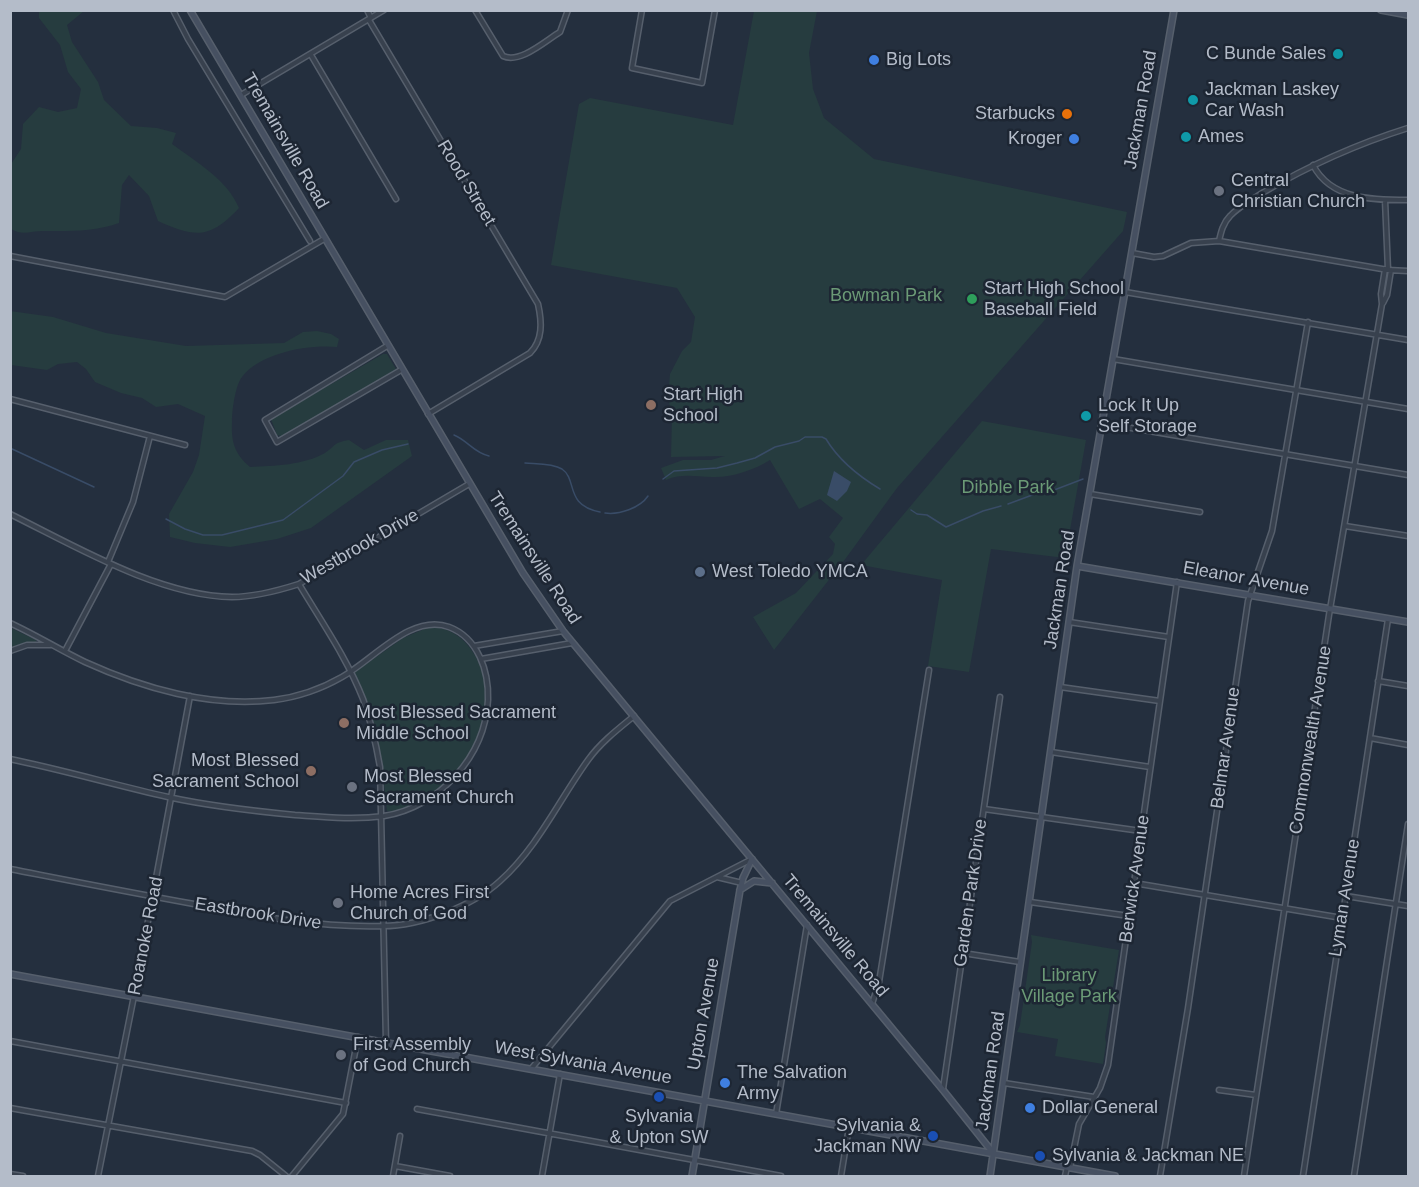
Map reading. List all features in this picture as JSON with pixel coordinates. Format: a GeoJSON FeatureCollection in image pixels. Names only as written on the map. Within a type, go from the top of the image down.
{"type":"FeatureCollection","features":[{"type":"Feature","properties":{"kind":"street"},"geometry":{"type":"LineString","coordinates":[[173,10],[188,39],[310,241]]}},
{"type":"Feature","properties":{"kind":"street","name":"Tremainsville Road"},"geometry":{"type":"LineString","coordinates":[[189,10],[469,484],[523,573],[563,631],[994,1154]]}},
{"type":"Feature","properties":{"kind":"street","name":"Rood Street"},"geometry":{"type":"LineString","coordinates":[[367,10],[370,19],[538,304],[540,330],[533,350],[428,414]]}},
{"type":"Feature","properties":{"kind":"street"},"geometry":{"type":"LineString","coordinates":[[240,95],[384,10]]}},
{"type":"Feature","properties":{"kind":"street"},"geometry":{"type":"LineString","coordinates":[[475,10],[503,56],[509,59],[516,58],[560,32],[568,10]]}},
{"type":"Feature","properties":{"kind":"street"},"geometry":{"type":"LineString","coordinates":[[642,10],[632,68],[702,83],[715,10]]}},
{"type":"Feature","properties":{"kind":"street","name":"Jackman Road"},"geometry":{"type":"LineString","coordinates":[[990,1176],[1077,566],[1174,10]]}},
{"type":"Feature","properties":{"kind":"street"},"geometry":{"type":"LineString","coordinates":[[1382,10],[1408,15]]}},
{"type":"Feature","properties":{"kind":"street"},"geometry":{"type":"LineString","coordinates":[[311,55],[396,199]]}},
{"type":"Feature","properties":{"kind":"street"},"geometry":{"type":"LineString","coordinates":[[1219,241],[1223,226],[1232,213],[1264,192],[1313,165],[1356,146],[1408,128]]}},
{"type":"Feature","properties":{"kind":"street"},"geometry":{"type":"LineString","coordinates":[[1313,165],[1319,177],[1339,191],[1385,200],[1408,200]]}},
{"type":"Feature","properties":{"kind":"street","name":"Commonwealth Avenue"},"geometry":{"type":"LineString","coordinates":[[1244,1176],[1331,609],[1382,304],[1386,299],[1388,270],[1385,200]]}},
{"type":"Feature","properties":{"kind":"street"},"geometry":{"type":"LineString","coordinates":[[10,256],[225,297],[324,239]]}},
{"type":"Feature","properties":{"kind":"street"},"geometry":{"type":"LineString","coordinates":[[1132,253],[1154,257],[1163,256],[1191,243],[1219,241],[1388,270],[1408,271]]}},
{"type":"Feature","properties":{"kind":"street"},"geometry":{"type":"LineString","coordinates":[[1125,292],[1408,340]]}},
{"type":"Feature","properties":{"kind":"street","name":"Belmar Avenue"},"geometry":{"type":"LineString","coordinates":[[1160,1176],[1249,595],[1272,531],[1308,322]]}},
{"type":"Feature","properties":{"kind":"street"},"geometry":{"type":"LineString","coordinates":[[387,346],[265,420],[277,442],[401,370]]}},
{"type":"Feature","properties":{"kind":"street"},"geometry":{"type":"LineString","coordinates":[[1113,359],[1408,409]]}},
{"type":"Feature","properties":{"kind":"street"},"geometry":{"type":"LineString","coordinates":[[10,399],[185,445]]}},
{"type":"Feature","properties":{"kind":"street"},"geometry":{"type":"LineString","coordinates":[[1102,423],[1408,475]]}},
{"type":"Feature","properties":{"kind":"street"},"geometry":{"type":"LineString","coordinates":[[65,651],[109,563],[133,502],[150,436]]}},
{"type":"Feature","properties":{"kind":"street","name":"Westbrook Drive"},"geometry":{"type":"LineString","coordinates":[[10,514],[109,563],[167,585],[217,596],[239,597],[259,595],[299,584],[469,484]]}},
{"type":"Feature","properties":{"kind":"street"},"geometry":{"type":"LineString","coordinates":[[1090,494],[1200,512]]}},
{"type":"Feature","properties":{"kind":"street"},"geometry":{"type":"LineString","coordinates":[[1345,526],[1408,536]]}},
{"type":"Feature","properties":{"kind":"street","name":"Eleanor Avenue"},"geometry":{"type":"LineString","coordinates":[[1077,566],[1408,622]]}},
{"type":"Feature","properties":{"kind":"street","name":"Berwick Avenue"},"geometry":{"type":"LineString","coordinates":[[1065,1176],[1079,1124],[1103,1081],[1108,1065],[1177,582]]}},
{"type":"Feature","properties":{"kind":"street"},"geometry":{"type":"LineString","coordinates":[[299,584],[350,672],[366,707],[375,740],[380,767],[382,816],[386,1042]]}},
{"type":"Feature","properties":{"kind":"street","name":"Lyman Avenue"},"geometry":{"type":"LineString","coordinates":[[1303,1176],[1388,619]]}},
{"type":"Feature","properties":{"kind":"street"},"geometry":{"type":"LineString","coordinates":[[1070,622],[1169,637]]}},
{"type":"Feature","properties":{"kind":"street"},"geometry":{"type":"LineString","coordinates":[[10,623],[130,680],[190,696],[238,701],[273,700],[315,690],[350,672],[410,630],[429,624],[451,628],[474,646],[486,675],[488,701],[484,724],[472,754],[457,775],[438,792],[408,808],[382,816],[327,818],[171,797],[10,759]]}},
{"type":"Feature","properties":{"kind":"street"},"geometry":{"type":"LineString","coordinates":[[474,646],[563,631]]}},
{"type":"Feature","properties":{"kind":"street"},"geometry":{"type":"LineString","coordinates":[[481,659],[572,643]]}},
{"type":"Feature","properties":{"kind":"street"},"geometry":{"type":"LineString","coordinates":[[10,651],[27,645],[54,645]]}},
{"type":"Feature","properties":{"kind":"street"},"geometry":{"type":"LineString","coordinates":[[872,1004],[879,982],[929,670]]}},
{"type":"Feature","properties":{"kind":"street"},"geometry":{"type":"LineString","coordinates":[[1378,681],[1408,686]]}},
{"type":"Feature","properties":{"kind":"street"},"geometry":{"type":"LineString","coordinates":[[1060,687],[1160,701]]}},
{"type":"Feature","properties":{"kind":"street","name":"Roanoke Road"},"geometry":{"type":"LineString","coordinates":[[99,1176],[190,696]]}},
{"type":"Feature","properties":{"kind":"street","name":"Garden Park Drive"},"geometry":{"type":"LineString","coordinates":[[943,1090],[1000,697]]}},
{"type":"Feature","properties":{"kind":"street","name":"Eastbrook Drive"},"geometry":{"type":"LineString","coordinates":[[10,869],[252,915],[320,924],[384,927],[410,923],[462,905],[499,882],[519,862],[552,817],[590,758],[634,716]]}},
{"type":"Feature","properties":{"kind":"street"},"geometry":{"type":"LineString","coordinates":[[1370,738],[1408,745]]}},
{"type":"Feature","properties":{"kind":"street"},"geometry":{"type":"LineString","coordinates":[[1051,752],[1150,767]]}},
{"type":"Feature","properties":{"kind":"street"},"geometry":{"type":"LineString","coordinates":[[984,808],[1141,831]]}},
{"type":"Feature","properties":{"kind":"street"},"geometry":{"type":"LineString","coordinates":[[1354,1176],[1408,824]]}},
{"type":"Feature","properties":{"kind":"street"},"geometry":{"type":"LineString","coordinates":[[531,1069],[670,901],[752,859]]}},
{"type":"Feature","properties":{"kind":"street","name":"Upton Avenue"},"geometry":{"type":"LineString","coordinates":[[692,1176],[740,890],[752,859]]}},
{"type":"Feature","properties":{"kind":"street"},"geometry":{"type":"LineString","coordinates":[[713,878],[742,883]]}},
{"type":"Feature","properties":{"kind":"street"},"geometry":{"type":"LineString","coordinates":[[740,890],[754,881],[772,883]]}},
{"type":"Feature","properties":{"kind":"street"},"geometry":{"type":"LineString","coordinates":[[1134,884],[1342,918]]}},
{"type":"Feature","properties":{"kind":"street"},"geometry":{"type":"LineString","coordinates":[[1346,896],[1408,906]]}},
{"type":"Feature","properties":{"kind":"street"},"geometry":{"type":"LineString","coordinates":[[1030,902],[1129,916]]}},
{"type":"Feature","properties":{"kind":"street"},"geometry":{"type":"LineString","coordinates":[[776,1114],[807,925]]}},
{"type":"Feature","properties":{"kind":"street"},"geometry":{"type":"LineString","coordinates":[[963,953],[1021,962]]}},
{"type":"Feature","properties":{"kind":"street","name":"West Sylvania Avenue"},"geometry":{"type":"LineString","coordinates":[[10,974],[1115,1176]]}},
{"type":"Feature","properties":{"kind":"street"},"geometry":{"type":"LineString","coordinates":[[292,1176],[343,1114],[358,1037]]}},
{"type":"Feature","properties":{"kind":"street"},"geometry":{"type":"LineString","coordinates":[[10,1041],[346,1103]]}},
{"type":"Feature","properties":{"kind":"street"},"geometry":{"type":"LineString","coordinates":[[542,1176],[560,1074]]}},
{"type":"Feature","properties":{"kind":"street"},"geometry":{"type":"LineString","coordinates":[[1004,1083],[1094,1097]]}},
{"type":"Feature","properties":{"kind":"street"},"geometry":{"type":"LineString","coordinates":[[1219,1090],[1256,1095]]}},
{"type":"Feature","properties":{"kind":"street"},"geometry":{"type":"LineString","coordinates":[[10,1108],[255,1152],[286,1176]]}},
{"type":"Feature","properties":{"kind":"street"},"geometry":{"type":"LineString","coordinates":[[417,1109],[781,1176]]}},
{"type":"Feature","properties":{"kind":"street"},"geometry":{"type":"LineString","coordinates":[[841,1176],[849,1127]]}},
{"type":"Feature","properties":{"kind":"street"},"geometry":{"type":"LineString","coordinates":[[393,1176],[400,1136]]}},
{"type":"Feature","properties":{"kind":"street"},"geometry":{"type":"LineString","coordinates":[[395,1166],[450,1176]]}},
{"type":"Feature","properties":{"kind":"street"},"geometry":{"type":"LineString","coordinates":[[10,1174],[23,1176]]}},
{"type":"Feature","properties":{"kind":"green space"},"geometry":{"type":"Polygon","coordinates":[[[39,11],[84,11],[67,25],[72,42],[98,82],[104,100],[131,126],[157,128],[176,133],[172,144],[210,172],[234,198],[239,208],[229,218],[219,226],[202,232],[193,233],[171,227],[158,221],[149,196],[129,175],[122,185],[119,223],[82,230],[23,233],[11,229],[11,164],[21,149],[23,124],[39,107],[58,112],[77,108],[81,89],[68,72],[60,45],[39,18],[39,11]]]}},
{"type":"Feature","properties":{"kind":"green space","name":"Bowman Park"},"geometry":{"type":"Polygon","coordinates":[[[754,11],[817,11],[809,53],[813,89],[824,118],[874,159],[1127,212],[1123,231],[897,488],[774,650],[753,617],[796,593],[833,554],[835,544],[829,537],[843,518],[820,499],[799,509],[770,460],[734,475],[684,476],[666,480],[661,468],[683,460],[711,460],[725,456],[671,457],[672,415],[668,398],[670,374],[682,351],[691,342],[695,317],[677,288],[551,265],[579,104],[590,98],[733,125],[754,11]]]}},
{"type":"Feature","properties":{"kind":"green space"},"geometry":{"type":"Polygon","coordinates":[[[10,311],[53,317],[106,333],[186,346],[284,343],[303,332],[317,331],[331,334],[339,339],[337,347],[313,347],[272,356],[250,369],[242,377],[236,392],[232,417],[232,436],[237,453],[250,467],[269,466],[308,460],[325,453],[337,443],[349,440],[364,450],[386,440],[408,440],[412,456],[311,528],[277,539],[230,547],[195,543],[170,537],[169,514],[193,472],[199,455],[205,416],[178,404],[156,407],[142,398],[121,393],[95,382],[86,369],[77,362],[58,364],[47,370],[11,365],[10,311]]]}},
{"type":"Feature","properties":{"kind":"green space"},"geometry":{"type":"Polygon","coordinates":[[[383,354],[387,354],[396,369],[393,372],[282,436],[277,435],[271,419],[383,354]]]}},
{"type":"Feature","properties":{"kind":"green space","name":"Dibble Park"},"geometry":{"type":"Polygon","coordinates":[[[982,421],[1086,440],[1065,558],[991,549],[969,672],[928,666],[942,580],[861,565],[982,421]]]}},
{"type":"Feature","properties":{"kind":"green space"},"geometry":{"type":"Polygon","coordinates":[[[429,627],[444,629],[457,635],[475,655],[485,685],[484,717],[474,748],[466,762],[453,776],[420,802],[403,809],[387,811],[381,757],[355,672],[403,638],[429,627]]]}},
{"type":"Feature","properties":{"kind":"green space"},"geometry":{"type":"Polygon","coordinates":[[[11,628],[36,640],[36,642],[11,649],[11,628]]]}},
{"type":"Feature","properties":{"kind":"green space","name":"Library Village Park"},"geometry":{"type":"Polygon","coordinates":[[[1031,935],[1119,950],[1103,1064],[1055,1056],[1058,1039],[1017,1032],[1020,1025],[1032,942],[1031,935]]]}},
{"type":"Feature","properties":{"kind":"water"},"geometry":{"type":"Polygon","coordinates":[[[834,471],[851,482],[847,491],[837,501],[827,495],[834,471]]]}},
{"type":"Feature","properties":{"kind":"waterway"},"geometry":{"type":"LineString","coordinates":[[454,435],[489,456]]}},
{"type":"Feature","properties":{"kind":"waterway"},"geometry":{"type":"LineString","coordinates":[[663,479],[674,471],[717,468],[755,458],[775,447],[799,441],[805,437],[822,437],[850,467],[880,489]]}},
{"type":"Feature","properties":{"kind":"waterway"},"geometry":{"type":"LineString","coordinates":[[166,519],[203,535],[222,535],[283,520],[343,476],[354,462],[382,450],[408,444]]}},
{"type":"Feature","properties":{"kind":"waterway"},"geometry":{"type":"LineString","coordinates":[[10,448],[94,487]]}},
{"type":"Feature","properties":{"kind":"waterway"},"geometry":{"type":"LineString","coordinates":[[525,463],[549,465],[562,469],[570,479],[576,498],[581,504],[600,512]]}},
{"type":"Feature","properties":{"kind":"waterway"},"geometry":{"type":"LineString","coordinates":[[1008,504],[1083,479]]}},
{"type":"Feature","properties":{"kind":"waterway"},"geometry":{"type":"LineString","coordinates":[[605,513],[629,510],[648,496]]}},
{"type":"Feature","properties":{"kind":"waterway"},"geometry":{"type":"LineString","coordinates":[[911,510],[917,514],[927,515],[946,527],[1001,506]]}},
{"type":"Feature","properties":{"kind":"place","name":"C Bunde Sales"},"geometry":{"type":"Point","coordinates":[1338,54]}},
{"type":"Feature","properties":{"kind":"place","name":"Big Lots"},"geometry":{"type":"Point","coordinates":[874,60]}},
{"type":"Feature","properties":{"kind":"place","name":"Jackman Laskey Car Wash"},"geometry":{"type":"Point","coordinates":[1193,100]}},
{"type":"Feature","properties":{"kind":"place","name":"Starbucks"},"geometry":{"type":"Point","coordinates":[1067,114]}},
{"type":"Feature","properties":{"kind":"place","name":"Ames"},"geometry":{"type":"Point","coordinates":[1186,137]}},
{"type":"Feature","properties":{"kind":"place","name":"Kroger"},"geometry":{"type":"Point","coordinates":[1074,139]}},
{"type":"Feature","properties":{"kind":"place","name":"Central Christian Church"},"geometry":{"type":"Point","coordinates":[1219,191]}},
{"type":"Feature","properties":{"kind":"place","name":"Start High School Baseball Field"},"geometry":{"type":"Point","coordinates":[972,299]}},
{"type":"Feature","properties":{"kind":"place","name":"Start High School"},"geometry":{"type":"Point","coordinates":[651,405]}},
{"type":"Feature","properties":{"kind":"place","name":"Lock It Up Self Storage"},"geometry":{"type":"Point","coordinates":[1086,416]}},
{"type":"Feature","properties":{"kind":"place","name":"West Toledo YMCA"},"geometry":{"type":"Point","coordinates":[700,572]}},
{"type":"Feature","properties":{"kind":"place","name":"Most Blessed Sacrament Middle School"},"geometry":{"type":"Point","coordinates":[344,723]}},
{"type":"Feature","properties":{"kind":"place","name":"Most Blessed Sacrament School"},"geometry":{"type":"Point","coordinates":[311,771]}},
{"type":"Feature","properties":{"kind":"place","name":"Most Blessed Sacrament Church"},"geometry":{"type":"Point","coordinates":[352,787]}},
{"type":"Feature","properties":{"kind":"place","name":"Home Acres First Church of God"},"geometry":{"type":"Point","coordinates":[338,903]}},
{"type":"Feature","properties":{"kind":"place","name":"First Assembly of God Church"},"geometry":{"type":"Point","coordinates":[341,1055]}},
{"type":"Feature","properties":{"kind":"place","name":"The Salvation Army"},"geometry":{"type":"Point","coordinates":[725,1083]}},
{"type":"Feature","properties":{"kind":"place","name":"Sylvania & Upton SW"},"geometry":{"type":"Point","coordinates":[659,1097]}},
{"type":"Feature","properties":{"kind":"place","name":"Dollar General"},"geometry":{"type":"Point","coordinates":[1030,1108]}},
{"type":"Feature","properties":{"kind":"place","name":"Sylvania & Jackman NW"},"geometry":{"type":"Point","coordinates":[933,1136]}},
{"type":"Feature","properties":{"kind":"place","name":"Sylvania & Jackman NE"},"geometry":{"type":"Point","coordinates":[1040,1156]}}]}
